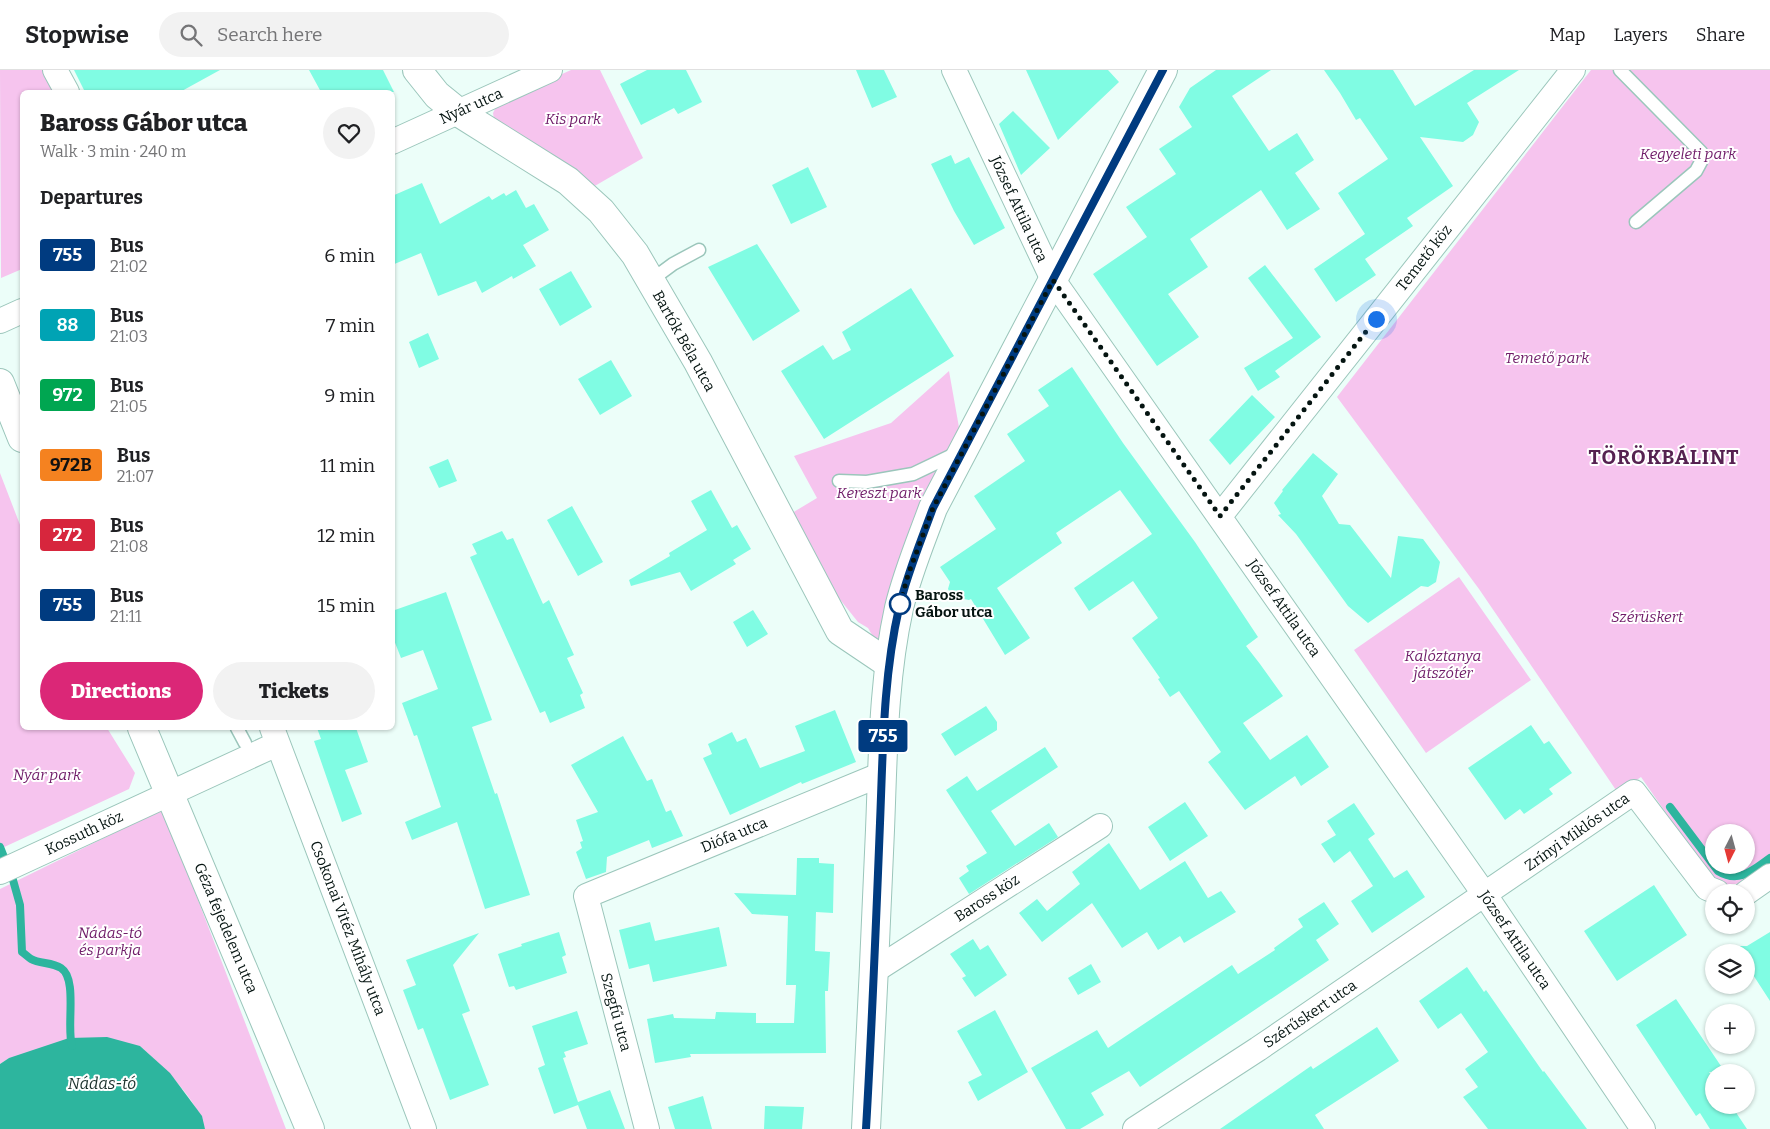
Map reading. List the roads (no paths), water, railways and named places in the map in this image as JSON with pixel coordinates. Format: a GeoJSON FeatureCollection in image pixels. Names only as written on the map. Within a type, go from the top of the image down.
{"type":"FeatureCollection","features":[{"type":"Feature","properties":{"kind":"main road","name":"Bartók Béla utca"},"geometry":{"type":"LineString","coordinates":[[416,70],[437,95],[458,112],[568,181],[601,211],[635,254],[698,362],[840,631],[890,664]]}},
{"type":"Feature","properties":{"kind":"main road"},"geometry":{"type":"LineString","coordinates":[[866,1129],[883,744],[890,664],[899,608],[908,575],[933,508],[1163,70]]}},
{"type":"Feature","properties":{"kind":"main road"},"geometry":{"type":"LineString","coordinates":[[0,383],[20,433]]}},
{"type":"Feature","properties":{"kind":"main road","name":"Géza fejedelem utca"},"geometry":{"type":"LineString","coordinates":[[143,730],[310,1129]]}},
{"type":"Feature","properties":{"kind":"street"},"geometry":{"type":"LineString","coordinates":[[56,70],[66,90]]}},
{"type":"Feature","properties":{"kind":"street","name":"Nyár utca"},"geometry":{"type":"LineString","coordinates":[[395,141],[550,70]]}},
{"type":"Feature","properties":{"kind":"street","name":"József Attila utca"},"geometry":{"type":"LineString","coordinates":[[954,70],[1053,280],[1220,516],[1643,1129]]}},
{"type":"Feature","properties":{"kind":"street","name":"Temető köz"},"geometry":{"type":"LineString","coordinates":[[1220,516],[1573,70]]}},
{"type":"Feature","properties":{"kind":"street"},"geometry":{"type":"LineString","coordinates":[[0,321],[20,312]]}},
{"type":"Feature","properties":{"kind":"street","name":"Kossuth köz"},"geometry":{"type":"LineString","coordinates":[[0,872],[169,794],[275,736]]}},
{"type":"Feature","properties":{"kind":"street","name":"Csokonai Vitéz Mihály utca"},"geometry":{"type":"LineString","coordinates":[[275,736],[424,1129]]}},
{"type":"Feature","properties":{"kind":"street","name":"Diófa utca"},"geometry":{"type":"LineString","coordinates":[[586,896],[882,774]]}},
{"type":"Feature","properties":{"kind":"street","name":"Zrínyi Miklós utca"},"geometry":{"type":"LineString","coordinates":[[1484,896],[1634,792],[1705,885]]}},
{"type":"Feature","properties":{"kind":"street","name":"Baross köz"},"geometry":{"type":"LineString","coordinates":[[874,971],[1100,826]]}},
{"type":"Feature","properties":{"kind":"street"},"geometry":{"type":"LineString","coordinates":[[1755,887],[1770,876]]}},
{"type":"Feature","properties":{"kind":"street","name":"Szegfű utca"},"geometry":{"type":"LineString","coordinates":[[586,896],[647,1129]]}},
{"type":"Feature","properties":{"kind":"street","name":"Szérűskert utca"},"geometry":{"type":"LineString","coordinates":[[1135,1129],[1258,1049],[1484,896]]}},
{"type":"Feature","properties":{"kind":"lane"},"geometry":{"type":"LineString","coordinates":[[1620,70],[1701,152],[1704,158],[1696,172],[1636,222]]}},
{"type":"Feature","properties":{"kind":"lane"},"geometry":{"type":"LineString","coordinates":[[650,281],[674,264],[700,250]]}},
{"type":"Feature","properties":{"kind":"lane"},"geometry":{"type":"LineString","coordinates":[[839,481],[867,482],[913,474],[963,450]]}},
{"type":"Feature","properties":{"kind":"lane"},"geometry":{"type":"LineString","coordinates":[[238,730],[244,743]]}},
{"type":"Feature","properties":{"kind":"water","name":"Nádas-tó"},"geometry":{"type":"Polygon","coordinates":[[[107,1037],[140,1046],[170,1073],[202,1116],[205,1129],[0,1129],[0,1064],[9,1058],[69,1038],[107,1037]]]}},
{"type":"Feature","properties":{"kind":"waterway"},"geometry":{"type":"LineString","coordinates":[[1670,807],[1718,871],[1726,875],[1739,876],[1752,871],[1770,858]]}},
{"type":"Feature","properties":{"kind":"waterway"},"geometry":{"type":"LineString","coordinates":[[0,847],[13,880],[20,905],[22,952],[35,961],[61,968],[69,982],[72,1046]]}},
{"type":"Feature","properties":{"kind":"place","name":"Baross Gábor utca"},"geometry":{"type":"Point","coordinates":[900,604]}},
{"type":"Feature","properties":{"kind":"district","name":"TÖRÖKBÁLINT"},"geometry":{"type":"Point","coordinates":[1664,457]}},
{"type":"Feature","properties":{"kind":"park label","name":"Kis park"},"geometry":{"type":"Point","coordinates":[573,119]}},
{"type":"Feature","properties":{"kind":"park label","name":"Kegyeleti park"},"geometry":{"type":"Point","coordinates":[1688,154]}},
{"type":"Feature","properties":{"kind":"park label","name":"Temető park"},"geometry":{"type":"Point","coordinates":[1547,358]}},
{"type":"Feature","properties":{"kind":"park label","name":"Kereszt park"},"geometry":{"type":"Point","coordinates":[879,493]}},
{"type":"Feature","properties":{"kind":"park label","name":"Szérüskert"},"geometry":{"type":"Point","coordinates":[1647,617]}},
{"type":"Feature","properties":{"kind":"park label","name":"Kalóztanya játszótér"},"geometry":{"type":"Point","coordinates":[1443,664]}},
{"type":"Feature","properties":{"kind":"park label","name":"Nyár park"},"geometry":{"type":"Point","coordinates":[47,775]}},
{"type":"Feature","properties":{"kind":"park label","name":"Nádas-tó és parkja"},"geometry":{"type":"Point","coordinates":[110,942]}}]}
